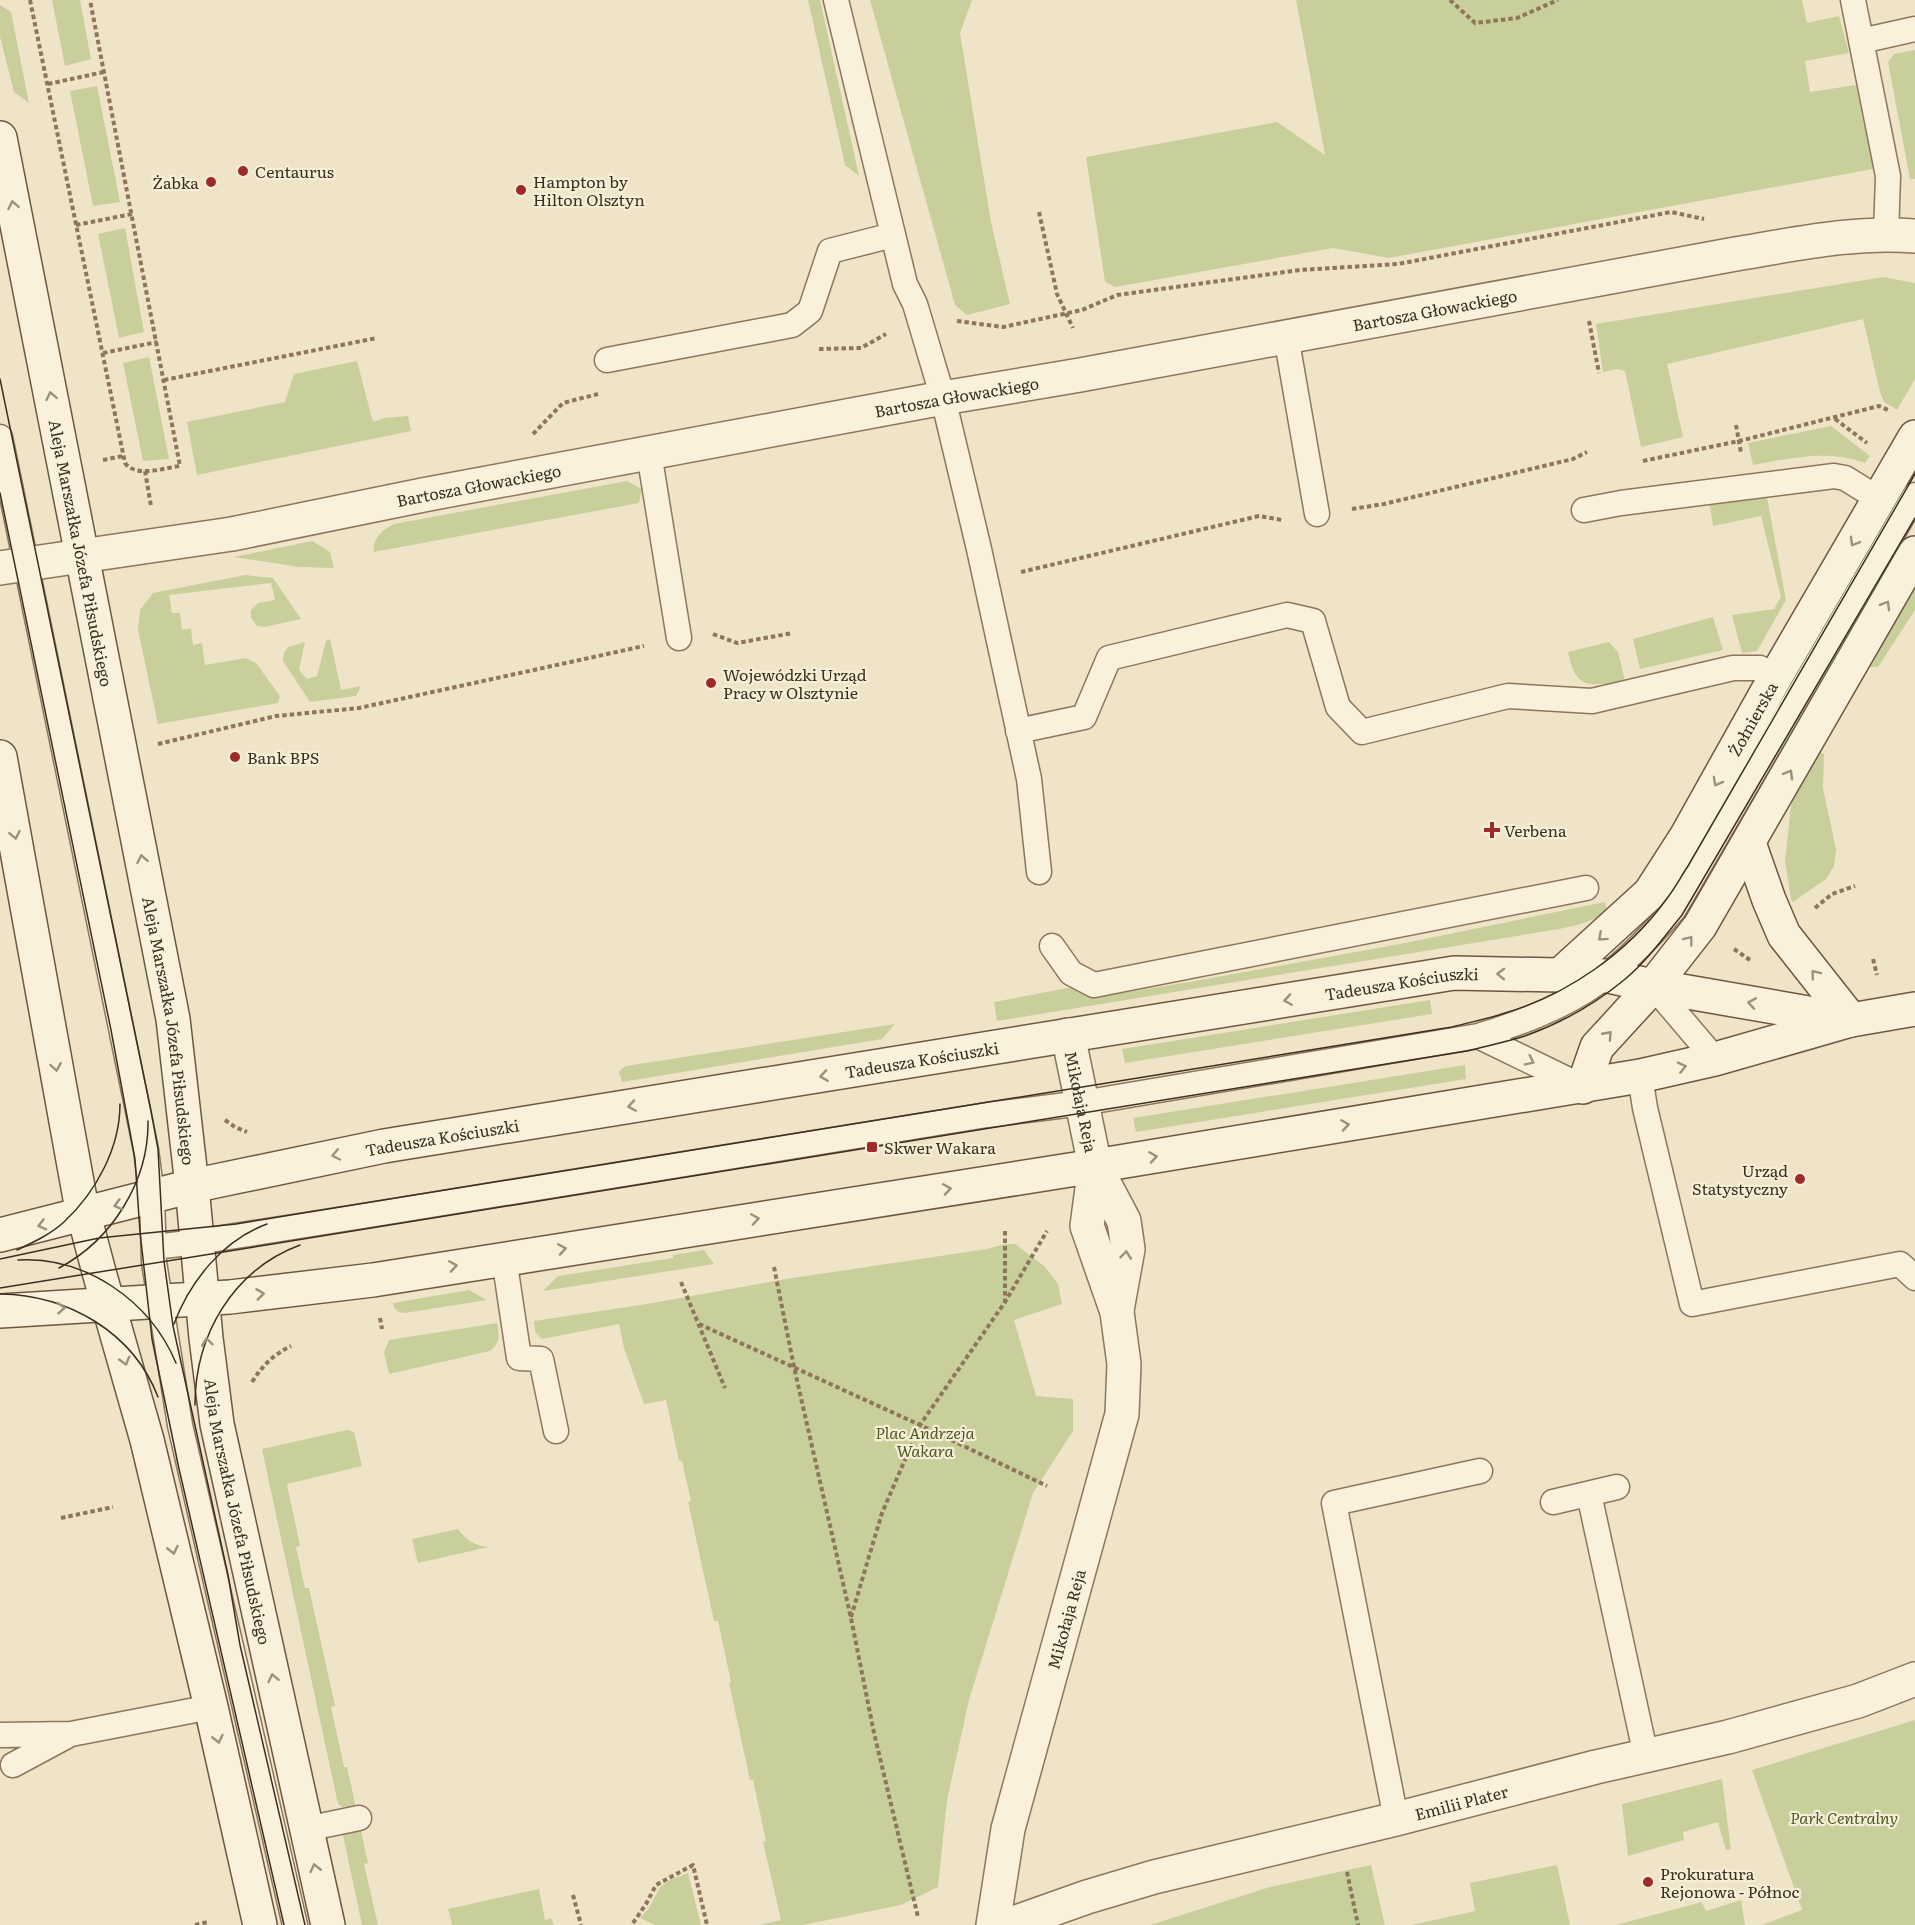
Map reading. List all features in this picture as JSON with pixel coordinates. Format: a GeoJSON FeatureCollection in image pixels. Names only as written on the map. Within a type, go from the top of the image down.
{"type":"FeatureCollection","features":[{"type":"Feature","properties":{"kind":"street","name":"Aleja Marszałka Józefa Piłsudskiego"},"geometry":{"type":"LineString","coordinates":[[0,138],[173,1018],[217,1424],[328,1925]]}},
{"type":"Feature","properties":{"kind":"street","name":"Bartosza Głowackiego"},"geometry":{"type":"LineString","coordinates":[[13,566],[243,532],[423,495],[943,398],[1825,239],[1900,236]]}},
{"type":"Feature","properties":{"kind":"street","name":"Żołnierska"},"geometry":{"type":"LineString","coordinates":[[1560,975],[1650,892],[1686,837],[1879,499],[1906,425]]}},
{"type":"Feature","properties":{"kind":"street"},"geometry":{"type":"LineString","coordinates":[[1583,1087],[1598,1047],[1653,986],[1701,926],[1915,554]]}},
{"type":"Feature","properties":{"kind":"street"},"geometry":{"type":"LineString","coordinates":[[0,757],[85,1214],[147,1440],[260,1925]]}},
{"type":"Feature","properties":{"kind":"street"},"geometry":{"type":"LineString","coordinates":[[1749,843],[1784,935],[1851,1020]]}},
{"type":"Feature","properties":{"kind":"street","name":"Tadeusza Kościuszki"},"geometry":{"type":"LineString","coordinates":[[0,1235],[192,1186],[384,1146],[1454,974],[1608,976],[1653,986],[1851,1020]]}},
{"type":"Feature","properties":{"kind":"street","name":"Tadeusza Kościuszki"},"geometry":{"type":"LineString","coordinates":[[0,1311],[202,1299],[374,1280],[1640,1077],[1715,1059],[1851,1020],[1915,1009]]}},
{"type":"Feature","properties":{"kind":"street","name":"Mikołaja Reja"},"geometry":{"type":"LineString","coordinates":[[993,1925],[1008,1829],[1122,1414],[1124,1365],[1117,1312],[1086,1226],[1095,1166],[1068,1035]]}},
{"type":"Feature","properties":{"kind":"street","name":"Emilii Plater"},"geometry":{"type":"LineString","coordinates":[[1008,1925],[1087,1897],[1154,1877],[1728,1737],[1858,1701],[1915,1679]]}},
{"type":"Feature","properties":{"kind":"lane"},"geometry":{"type":"LineString","coordinates":[[836,0],[905,284],[915,304],[943,398],[979,549],[1029,779],[1040,872]]}},
{"type":"Feature","properties":{"kind":"lane"},"geometry":{"type":"LineString","coordinates":[[1852,0],[1900,236]]}},
{"type":"Feature","properties":{"kind":"lane"},"geometry":{"type":"LineString","coordinates":[[1861,41],[1915,29]]}},
{"type":"Feature","properties":{"kind":"lane"},"geometry":{"type":"LineString","coordinates":[[607,360],[792,325],[810,311],[830,251],[893,235]]}},
{"type":"Feature","properties":{"kind":"lane"},"geometry":{"type":"LineString","coordinates":[[1286,336],[1317,514]]}},
{"type":"Feature","properties":{"kind":"lane"},"geometry":{"type":"LineString","coordinates":[[0,437],[13,566],[138,1107],[152,1196],[154,1247],[160,1301],[185,1452],[295,1925]]}},
{"type":"Feature","properties":{"kind":"lane"},"geometry":{"type":"LineString","coordinates":[[649,453],[679,638]]}},
{"type":"Feature","properties":{"kind":"lane"},"geometry":{"type":"LineString","coordinates":[[1584,510],[1678,495],[1834,476],[1845,478],[1879,499]]}},
{"type":"Feature","properties":{"kind":"lane"},"geometry":{"type":"LineString","coordinates":[[154,1247],[975,1117],[1082,1103],[1478,1035],[1520,1023],[1565,1003],[1608,976],[1648,940],[1674,909],[1915,495]]}},
{"type":"Feature","properties":{"kind":"lane"},"geometry":{"type":"LineString","coordinates":[[1018,731],[1084,717],[1109,658],[1287,615],[1313,621],[1338,707],[1362,732],[1508,696],[1592,701],[1733,668],[1760,668],[1776,676]]}},
{"type":"Feature","properties":{"kind":"lane"},"geometry":{"type":"LineString","coordinates":[[1052,946],[1071,973],[1094,985],[1586,888]]}},
{"type":"Feature","properties":{"kind":"lane"},"geometry":{"type":"LineString","coordinates":[[1653,986],[1715,1059]]}},
{"type":"Feature","properties":{"kind":"lane"},"geometry":{"type":"LineString","coordinates":[[1478,1035],[1583,1087]]}},
{"type":"Feature","properties":{"kind":"lane"},"geometry":{"type":"LineString","coordinates":[[1640,1077],[1645,1108],[1692,1304],[1900,1264],[1915,1278]]}},
{"type":"Feature","properties":{"kind":"lane"},"geometry":{"type":"LineString","coordinates":[[504,1258],[519,1358],[541,1359],[555,1431]]}},
{"type":"Feature","properties":{"kind":"lane"},"geometry":{"type":"LineString","coordinates":[[1396,1819],[1334,1503],[1480,1470]]}},
{"type":"Feature","properties":{"kind":"lane"},"geometry":{"type":"LineString","coordinates":[[1553,1503],[1617,1487]]}},
{"type":"Feature","properties":{"kind":"lane"},"geometry":{"type":"LineString","coordinates":[[1588,1494],[1646,1756]]}},
{"type":"Feature","properties":{"kind":"lane"},"geometry":{"type":"LineString","coordinates":[[0,1735],[71,1734],[211,1707]]}},
{"type":"Feature","properties":{"kind":"lane"},"geometry":{"type":"LineString","coordinates":[[13,1765],[71,1734]]}},
{"type":"Feature","properties":{"kind":"lane"},"geometry":{"type":"LineString","coordinates":[[306,1829],[359,1818]]}},
{"type":"Feature","properties":{"kind":"path"},"geometry":{"type":"LineString","coordinates":[[30,0],[125,463],[134,470],[145,471],[180,465],[90,0]]}},
{"type":"Feature","properties":{"kind":"path"},"geometry":{"type":"LineString","coordinates":[[1450,0],[1475,23],[1517,18],[1558,0]]}},
{"type":"Feature","properties":{"kind":"path"},"geometry":{"type":"LineString","coordinates":[[48,84],[104,72]]}},
{"type":"Feature","properties":{"kind":"path"},"geometry":{"type":"LineString","coordinates":[[1039,212],[1056,294],[1073,328]]}},
{"type":"Feature","properties":{"kind":"path"},"geometry":{"type":"LineString","coordinates":[[950,320],[1003,327],[1082,310],[1117,295],[1300,270],[1398,264],[1671,212],[1706,219]]}},
{"type":"Feature","properties":{"kind":"path"},"geometry":{"type":"LineString","coordinates":[[76,225],[132,214]]}},
{"type":"Feature","properties":{"kind":"path"},"geometry":{"type":"LineString","coordinates":[[1588,319],[1599,373]]}},
{"type":"Feature","properties":{"kind":"path"},"geometry":{"type":"LineString","coordinates":[[164,380],[377,338]]}},
{"type":"Feature","properties":{"kind":"path"},"geometry":{"type":"LineString","coordinates":[[103,353],[157,342]]}},
{"type":"Feature","properties":{"kind":"path"},"geometry":{"type":"LineString","coordinates":[[1644,461],[1879,406],[1906,425]]}},
{"type":"Feature","properties":{"kind":"path"},"geometry":{"type":"LineString","coordinates":[[1834,418],[1876,450]]}},
{"type":"Feature","properties":{"kind":"path"},"geometry":{"type":"LineString","coordinates":[[145,471],[152,507]]}},
{"type":"Feature","properties":{"kind":"path"},"geometry":{"type":"LineString","coordinates":[[152,745],[276,716],[358,708],[707,632],[737,644],[794,633]]}},
{"type":"Feature","properties":{"kind":"path"},"geometry":{"type":"LineString","coordinates":[[1807,915],[1832,894],[1855,886]]}},
{"type":"Feature","properties":{"kind":"path"},"geometry":{"type":"LineString","coordinates":[[1728,945],[1753,962]]}},
{"type":"Feature","properties":{"kind":"path"},"geometry":{"type":"LineString","coordinates":[[223,1119],[234,1127],[256,1132]]}},
{"type":"Feature","properties":{"kind":"path"},"geometry":{"type":"LineString","coordinates":[[851,1618],[882,1513],[920,1425],[1005,1302],[1048,1230]]}},
{"type":"Feature","properties":{"kind":"path"},"geometry":{"type":"LineString","coordinates":[[1005,1231],[1005,1302]]}},
{"type":"Feature","properties":{"kind":"path"},"geometry":{"type":"LineString","coordinates":[[774,1266],[874,1733],[918,1917]]}},
{"type":"Feature","properties":{"kind":"path"},"geometry":{"type":"LineString","coordinates":[[681,1282],[725,1389]]}},
{"type":"Feature","properties":{"kind":"path"},"geometry":{"type":"LineString","coordinates":[[699,1324],[1047,1486]]}},
{"type":"Feature","properties":{"kind":"path"},"geometry":{"type":"LineString","coordinates":[[61,1518],[113,1507]]}},
{"type":"Feature","properties":{"kind":"path"},"geometry":{"type":"LineString","coordinates":[[633,1923],[656,1885],[693,1865],[707,1925]]}},
{"type":"Feature","properties":{"kind":"path"},"geometry":{"type":"LineString","coordinates":[[1347,1870],[1358,1925]]}},
{"type":"Feature","properties":{"kind":"path"},"geometry":{"type":"LineString","coordinates":[[573,1895],[581,1925]]}},
{"type":"Feature","properties":{"kind":"path"},"geometry":{"type":"LineString","coordinates":[[195,1925],[208,1922]]}},
{"type":"Feature","properties":{"kind":"green space"},"geometry":{"type":"Polygon","coordinates":[[[52,0],[80,0],[91,59],[65,66],[52,0]]]}},
{"type":"Feature","properties":{"kind":"green space"},"geometry":{"type":"Polygon","coordinates":[[[808,0],[820,0],[859,176],[845,165],[808,0]]]}},
{"type":"Feature","properties":{"kind":"green space"},"geometry":{"type":"Polygon","coordinates":[[[870,0],[972,0],[960,33],[991,222],[1010,304],[967,315],[955,305],[870,0]]]}},
{"type":"Feature","properties":{"kind":"green space"},"geometry":{"type":"Polygon","coordinates":[[[1296,0],[1802,0],[1807,23],[1839,16],[1849,53],[1805,61],[1810,92],[1856,85],[1873,169],[1389,258],[1333,248],[1115,287],[1105,282],[1086,157],[1277,122],[1325,155],[1296,0]]]}},
{"type":"Feature","properties":{"kind":"green space"},"geometry":{"type":"Polygon","coordinates":[[[0,5],[11,12],[29,103],[14,92],[0,37],[0,5]]]}},
{"type":"Feature","properties":{"kind":"green space"},"geometry":{"type":"Polygon","coordinates":[[[1915,50],[1915,179],[1910,179],[1888,62],[1894,54],[1915,50]]]}},
{"type":"Feature","properties":{"kind":"green space"},"geometry":{"type":"Polygon","coordinates":[[[97,86],[120,202],[93,206],[70,91],[97,86]]]}},
{"type":"Feature","properties":{"kind":"green space"},"geometry":{"type":"Polygon","coordinates":[[[125,228],[144,332],[119,338],[98,234],[125,228]]]}},
{"type":"Feature","properties":{"kind":"green space"},"geometry":{"type":"Polygon","coordinates":[[[1883,277],[1915,283],[1915,379],[1897,410],[1884,402],[1880,392],[1863,319],[1667,364],[1683,437],[1641,447],[1625,371],[1618,369],[1603,372],[1596,324],[1883,277]]]}},
{"type":"Feature","properties":{"kind":"green space"},"geometry":{"type":"Polygon","coordinates":[[[149,357],[169,459],[143,461],[123,363],[149,357]]]}},
{"type":"Feature","properties":{"kind":"green space"},"geometry":{"type":"Polygon","coordinates":[[[357,361],[373,422],[384,418],[408,416],[411,431],[197,475],[187,422],[285,402],[294,374],[357,361]]]}},
{"type":"Feature","properties":{"kind":"green space"},"geometry":{"type":"Polygon","coordinates":[[[1831,426],[1870,456],[1865,463],[1838,456],[1810,456],[1753,465],[1748,443],[1831,426]]]}},
{"type":"Feature","properties":{"kind":"green space"},"geometry":{"type":"Polygon","coordinates":[[[627,481],[642,489],[639,503],[374,552],[379,535],[394,524],[627,481]]]}},
{"type":"Feature","properties":{"kind":"green space"},"geometry":{"type":"Polygon","coordinates":[[[1766,492],[1786,600],[1757,651],[1742,653],[1732,615],[1774,609],[1781,597],[1761,516],[1713,526],[1709,499],[1766,492]]]}},
{"type":"Feature","properties":{"kind":"green space"},"geometry":{"type":"Polygon","coordinates":[[[312,541],[330,552],[334,568],[299,567],[234,557],[312,541]]]}},
{"type":"Feature","properties":{"kind":"green space"},"geometry":{"type":"Polygon","coordinates":[[[245,575],[273,578],[301,619],[265,627],[257,626],[251,618],[251,610],[258,603],[275,600],[271,583],[169,595],[172,613],[180,613],[182,630],[191,628],[193,645],[202,643],[205,665],[246,658],[256,663],[280,696],[278,703],[158,724],[138,630],[140,610],[153,593],[245,575]]]}},
{"type":"Feature","properties":{"kind":"green space"},"geometry":{"type":"Polygon","coordinates":[[[1915,578],[1915,610],[1878,667],[1863,667],[1915,578]]]}},
{"type":"Feature","properties":{"kind":"green space"},"geometry":{"type":"Polygon","coordinates":[[[1713,617],[1723,650],[1640,669],[1633,639],[1713,617]]]}},
{"type":"Feature","properties":{"kind":"green space"},"geometry":{"type":"Polygon","coordinates":[[[330,639],[341,690],[361,686],[356,696],[310,702],[283,661],[284,653],[288,647],[305,642],[299,670],[307,679],[317,676],[326,641],[330,639]]]}},
{"type":"Feature","properties":{"kind":"green space"},"geometry":{"type":"Polygon","coordinates":[[[1609,642],[1618,652],[1625,681],[1595,684],[1581,680],[1571,665],[1568,652],[1609,642]]]}},
{"type":"Feature","properties":{"kind":"green space"},"geometry":{"type":"Polygon","coordinates":[[[1816,751],[1824,754],[1823,788],[1836,849],[1834,866],[1826,879],[1793,902],[1785,861],[1791,806],[1799,782],[1816,751]]]}},
{"type":"Feature","properties":{"kind":"green space"},"geometry":{"type":"Polygon","coordinates":[[[1605,902],[1607,911],[1602,915],[1565,928],[997,1021],[994,1002],[1073,987],[1094,995],[1110,995],[1405,943],[1605,902]]]}},
{"type":"Feature","properties":{"kind":"green space"},"geometry":{"type":"Polygon","coordinates":[[[1430,1000],[1432,1014],[1125,1063],[1122,1049],[1430,1000]]]}},
{"type":"Feature","properties":{"kind":"green space"},"geometry":{"type":"Polygon","coordinates":[[[895,1024],[882,1039],[622,1082],[619,1071],[626,1066],[895,1024]]]}},
{"type":"Feature","properties":{"kind":"green space"},"geometry":{"type":"Polygon","coordinates":[[[1465,1065],[1466,1079],[1136,1132],[1133,1118],[1465,1065]]]}},
{"type":"Feature","properties":{"kind":"green space","name":"Plac Andrzeja Wakara"},"geometry":{"type":"Polygon","coordinates":[[[1015,1244],[1044,1266],[1058,1284],[1062,1304],[1014,1320],[1036,1396],[1073,1399],[1073,1431],[1033,1493],[969,1700],[947,1800],[938,1887],[901,1905],[803,1925],[760,1925],[781,1920],[763,1842],[766,1841],[753,1780],[750,1780],[729,1683],[731,1682],[718,1621],[714,1621],[688,1502],[691,1501],[682,1461],[679,1461],[666,1400],[644,1404],[624,1348],[619,1324],[542,1339],[535,1332],[534,1321],[647,1304],[786,1279],[987,1249],[1015,1244]]]}},
{"type":"Feature","properties":{"kind":"green space"},"geometry":{"type":"Polygon","coordinates":[[[704,1250],[714,1264],[543,1291],[558,1276],[673,1258],[673,1255],[704,1250]]]}},
{"type":"Feature","properties":{"kind":"green space"},"geometry":{"type":"Polygon","coordinates":[[[469,1290],[487,1300],[405,1313],[394,1308],[393,1303],[469,1290]]]}},
{"type":"Feature","properties":{"kind":"green space"},"geometry":{"type":"Polygon","coordinates":[[[497,1323],[498,1341],[490,1351],[389,1374],[384,1352],[389,1340],[497,1323]]]}},
{"type":"Feature","properties":{"kind":"green space"},"geometry":{"type":"Polygon","coordinates":[[[347,1430],[354,1432],[362,1466],[287,1484],[300,1546],[296,1547],[305,1588],[309,1588],[335,1706],[331,1707],[344,1767],[347,1767],[356,1807],[346,1809],[338,1804],[262,1449],[347,1430]]]}},
{"type":"Feature","properties":{"kind":"green space"},"geometry":{"type":"Polygon","coordinates":[[[458,1529],[471,1542],[489,1547],[418,1563],[412,1539],[458,1529]]]}},
{"type":"Feature","properties":{"kind":"green space","name":"Park Centralny"},"geometry":{"type":"Polygon","coordinates":[[[1915,1720],[1915,1925],[1762,1925],[1802,1910],[1752,1770],[1915,1720]]]}},
{"type":"Feature","properties":{"kind":"green space"},"geometry":{"type":"Polygon","coordinates":[[[1722,1779],[1731,1849],[1726,1850],[1718,1822],[1683,1832],[1684,1840],[1628,1856],[1622,1804],[1722,1779]]]}},
{"type":"Feature","properties":{"kind":"green space"},"geometry":{"type":"Polygon","coordinates":[[[360,1827],[368,1863],[364,1864],[378,1925],[362,1925],[343,1835],[345,1831],[360,1827]]]}},
{"type":"Feature","properties":{"kind":"green space"},"geometry":{"type":"Polygon","coordinates":[[[1371,1865],[1385,1925],[1150,1925],[1270,1887],[1371,1865]]]}},
{"type":"Feature","properties":{"kind":"green space"},"geometry":{"type":"Polygon","coordinates":[[[1557,1865],[1570,1925],[1412,1925],[1475,1911],[1470,1883],[1557,1865]]]}},
{"type":"Feature","properties":{"kind":"green space"},"geometry":{"type":"Polygon","coordinates":[[[688,1873],[701,1925],[655,1925],[640,1918],[649,1908],[660,1887],[688,1873]]]}},
{"type":"Feature","properties":{"kind":"green space"},"geometry":{"type":"Polygon","coordinates":[[[539,1889],[545,1920],[551,1918],[554,1925],[452,1925],[448,1909],[539,1889]]]}},
{"type":"Feature","properties":{"kind":"green space"},"geometry":{"type":"Polygon","coordinates":[[[1741,1900],[1745,1925],[1616,1925],[1702,1902],[1706,1911],[1741,1900]]]}},
{"type":"Feature","properties":{"kind":"tram line"},"geometry":{"type":"LineString","coordinates":[[0,379],[158,1149],[164,1261],[173,1326],[228,1575],[240,1645],[305,1925]]}},
{"type":"Feature","properties":{"kind":"tram line"},"geometry":{"type":"LineString","coordinates":[[0,1259],[99,1238],[236,1224],[1452,1027],[1528,1005],[1573,983],[1614,955],[1650,920],[1668,897],[1915,474]]}},
{"type":"Feature","properties":{"kind":"tram line"},"geometry":{"type":"LineString","coordinates":[[0,493],[111,1030],[135,1159],[140,1232],[152,1339],[179,1469]]}},
{"type":"Feature","properties":{"kind":"tram line"},"geometry":{"type":"LineString","coordinates":[[0,1288],[1467,1051],[1538,1031],[1564,1019],[1613,989],[1648,957],[1682,915],[1915,518]]}},
{"type":"Feature","properties":{"kind":"tram line"},"geometry":{"type":"LineString","coordinates":[[17,1250],[42,1238],[59,1226],[76,1210],[96,1183],[116,1137],[120,1104]]}},
{"type":"Feature","properties":{"kind":"tram line"},"geometry":{"type":"LineString","coordinates":[[59,1268],[95,1242],[124,1206],[142,1165],[147,1143],[148,1121]]}},
{"type":"Feature","properties":{"kind":"tram line"},"geometry":{"type":"LineString","coordinates":[[174,1324],[189,1292],[222,1251],[236,1240],[267,1224]]}},
{"type":"Feature","properties":{"kind":"tram line"},"geometry":{"type":"LineString","coordinates":[[195,1405],[202,1354],[222,1308],[237,1288],[255,1271],[276,1256],[300,1245]]}},
{"type":"Feature","properties":{"kind":"tram line"},"geometry":{"type":"LineString","coordinates":[[18,1260],[43,1261],[68,1266],[91,1274],[113,1287],[133,1302],[150,1320],[165,1341],[176,1363]]}},
{"type":"Feature","properties":{"kind":"tram line"},"geometry":{"type":"LineString","coordinates":[[0,1294],[50,1301],[95,1321],[115,1336],[132,1354],[147,1374],[158,1397]]}},
{"type":"Feature","properties":{"kind":"tram line"},"geometry":{"type":"LineString","coordinates":[[177,1460],[284,1925]]}},
{"type":"Feature","properties":{"kind":"place","name":"Centaurus"},"geometry":{"type":"Point","coordinates":[243,171]}},
{"type":"Feature","properties":{"kind":"place","name":"Żabka"},"geometry":{"type":"Point","coordinates":[211,182]}},
{"type":"Feature","properties":{"kind":"place","name":"Hampton by Hilton Olsztyn"},"geometry":{"type":"Point","coordinates":[521,190]}},
{"type":"Feature","properties":{"kind":"place","name":"Wojewódzki Urząd Pracy w Olsztynie"},"geometry":{"type":"Point","coordinates":[711,683]}},
{"type":"Feature","properties":{"kind":"place","name":"Bank BPS"},"geometry":{"type":"Point","coordinates":[235,757]}},
{"type":"Feature","properties":{"kind":"place","name":"Verbena"},"geometry":{"type":"Point","coordinates":[1492,830]}},
{"type":"Feature","properties":{"kind":"place","name":"Skwer Wakara"},"geometry":{"type":"Point","coordinates":[872,1147]}},
{"type":"Feature","properties":{"kind":"place","name":"Urząd Statystyczny"},"geometry":{"type":"Point","coordinates":[1800,1179]}},
{"type":"Feature","properties":{"kind":"place","name":"Prokuratura Rejonowa - Północ"},"geometry":{"type":"Point","coordinates":[1648,1882]}}]}
